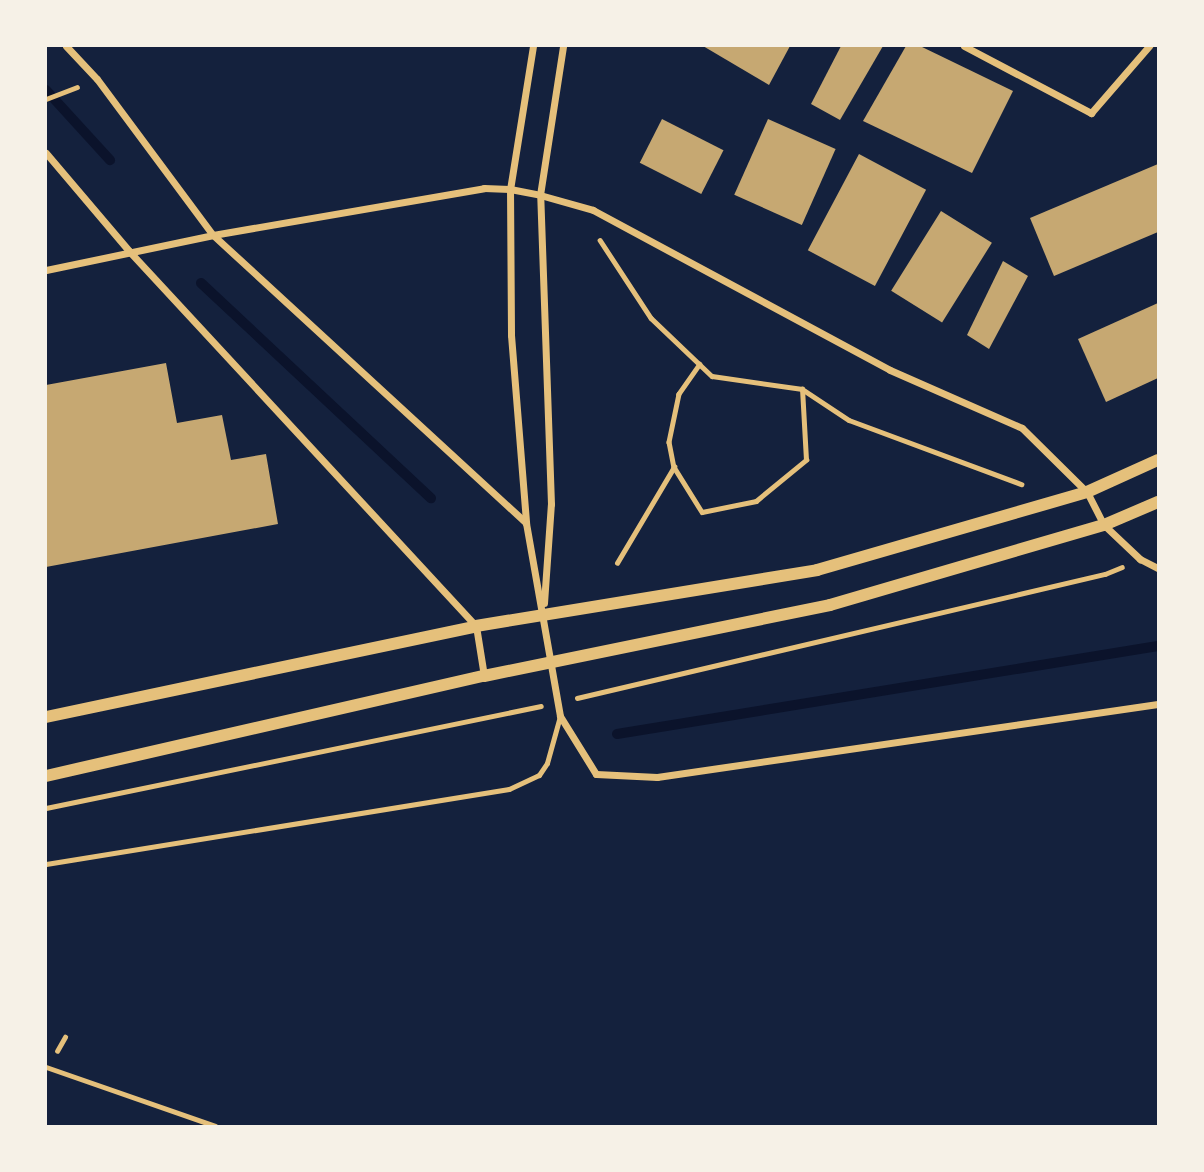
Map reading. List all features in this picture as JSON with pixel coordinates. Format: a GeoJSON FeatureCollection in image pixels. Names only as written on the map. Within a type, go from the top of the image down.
{"type":"FeatureCollection","features":[{"type":"Feature","properties":{"kind":"street"},"geometry":{"type":"LineString","coordinates":[[66,46],[97,79],[213,235],[526,523]]}},
{"type":"Feature","properties":{"kind":"street"},"geometry":{"type":"LineString","coordinates":[[533,46],[510,189],[511,335],[526,523],[560,716],[596,774],[657,777],[1158,704]]}},
{"type":"Feature","properties":{"kind":"street"},"geometry":{"type":"LineString","coordinates":[[543,614],[551,504],[540,195],[563,46]]}},
{"type":"Feature","properties":{"kind":"street"},"geometry":{"type":"LineString","coordinates":[[964,46],[1091,113],[1149,46]]}},
{"type":"Feature","properties":{"kind":"street"},"geometry":{"type":"LineString","coordinates":[[46,153],[129,251],[476,626],[484,676]]}},
{"type":"Feature","properties":{"kind":"street"},"geometry":{"type":"LineString","coordinates":[[46,270],[213,235],[484,188],[510,189],[540,195],[593,210],[890,370],[1021,428],[1087,492],[1104,525],[1140,559],[1158,568]]}},
{"type":"Feature","properties":{"kind":"street"},"geometry":{"type":"LineString","coordinates":[[46,717],[476,626],[817,570],[1087,492],[1158,460]]}},
{"type":"Feature","properties":{"kind":"street"},"geometry":{"type":"LineString","coordinates":[[46,776],[484,676],[830,605],[1104,525],[1158,502]]}},
{"type":"Feature","properties":{"kind":"lane"},"geometry":{"type":"LineString","coordinates":[[49,863],[509,789],[532,779],[547,763],[560,716]]}},
{"type":"Feature","properties":{"kind":"lane"},"geometry":{"type":"LineString","coordinates":[[46,1067],[215,1126]]}},
{"type":"Feature","properties":{"kind":"path"},"geometry":{"type":"LineString","coordinates":[[46,99],[97,79]]}},
{"type":"Feature","properties":{"kind":"path"},"geometry":{"type":"LineString","coordinates":[[600,240],[651,318],[712,376],[802,389],[849,420],[1021,484]]}},
{"type":"Feature","properties":{"kind":"path"},"geometry":{"type":"LineString","coordinates":[[700,364],[679,394],[668,442],[674,467],[702,512],[756,501],[806,460],[802,389]]}},
{"type":"Feature","properties":{"kind":"path"},"geometry":{"type":"LineString","coordinates":[[617,563],[674,467]]}},
{"type":"Feature","properties":{"kind":"path"},"geometry":{"type":"LineString","coordinates":[[46,808],[558,703],[1105,574],[1140,559]]}},
{"type":"Feature","properties":{"kind":"building"},"geometry":{"type":"Polygon","coordinates":[[[703,46],[790,46],[769,85],[703,46]]]}},
{"type":"Feature","properties":{"kind":"building"},"geometry":{"type":"Polygon","coordinates":[[[841,46],[883,46],[840,120],[811,104],[841,46]]]}},
{"type":"Feature","properties":{"kind":"building"},"geometry":{"type":"Polygon","coordinates":[[[906,46],[920,46],[1013,91],[972,173],[863,121],[906,46]]]}},
{"type":"Feature","properties":{"kind":"building"},"geometry":{"type":"Polygon","coordinates":[[[662,119],[723,150],[701,194],[640,163],[662,119]]]}},
{"type":"Feature","properties":{"kind":"building"},"geometry":{"type":"Polygon","coordinates":[[[768,119],[836,149],[802,225],[734,195],[768,119]]]}},
{"type":"Feature","properties":{"kind":"building"},"geometry":{"type":"Polygon","coordinates":[[[859,154],[926,190],[875,286],[808,250],[859,154]]]}},
{"type":"Feature","properties":{"kind":"building"},"geometry":{"type":"Polygon","coordinates":[[[1158,164],[1158,232],[1054,276],[1030,218],[1158,164]]]}},
{"type":"Feature","properties":{"kind":"building"},"geometry":{"type":"Polygon","coordinates":[[[941,211],[992,243],[942,323],[891,291],[941,211]]]}},
{"type":"Feature","properties":{"kind":"building"},"geometry":{"type":"Polygon","coordinates":[[[1003,261],[1028,276],[989,349],[967,335],[1003,261]]]}},
{"type":"Feature","properties":{"kind":"building"},"geometry":{"type":"Polygon","coordinates":[[[1158,303],[1158,378],[1106,402],[1078,339],[1158,303]]]}},
{"type":"Feature","properties":{"kind":"building"},"geometry":{"type":"Polygon","coordinates":[[[166,363],[177,423],[222,415],[231,460],[266,454],[278,524],[46,567],[46,385],[166,363]]]}},
{"type":"Feature","properties":{"kind":"waterway"},"geometry":{"type":"LineString","coordinates":[[46,90],[110,160]]}},
{"type":"Feature","properties":{"kind":"waterway"},"geometry":{"type":"LineString","coordinates":[[201,283],[431,498]]}},
{"type":"Feature","properties":{"kind":"waterway"},"geometry":{"type":"LineString","coordinates":[[617,734],[1158,646]]}}]}
